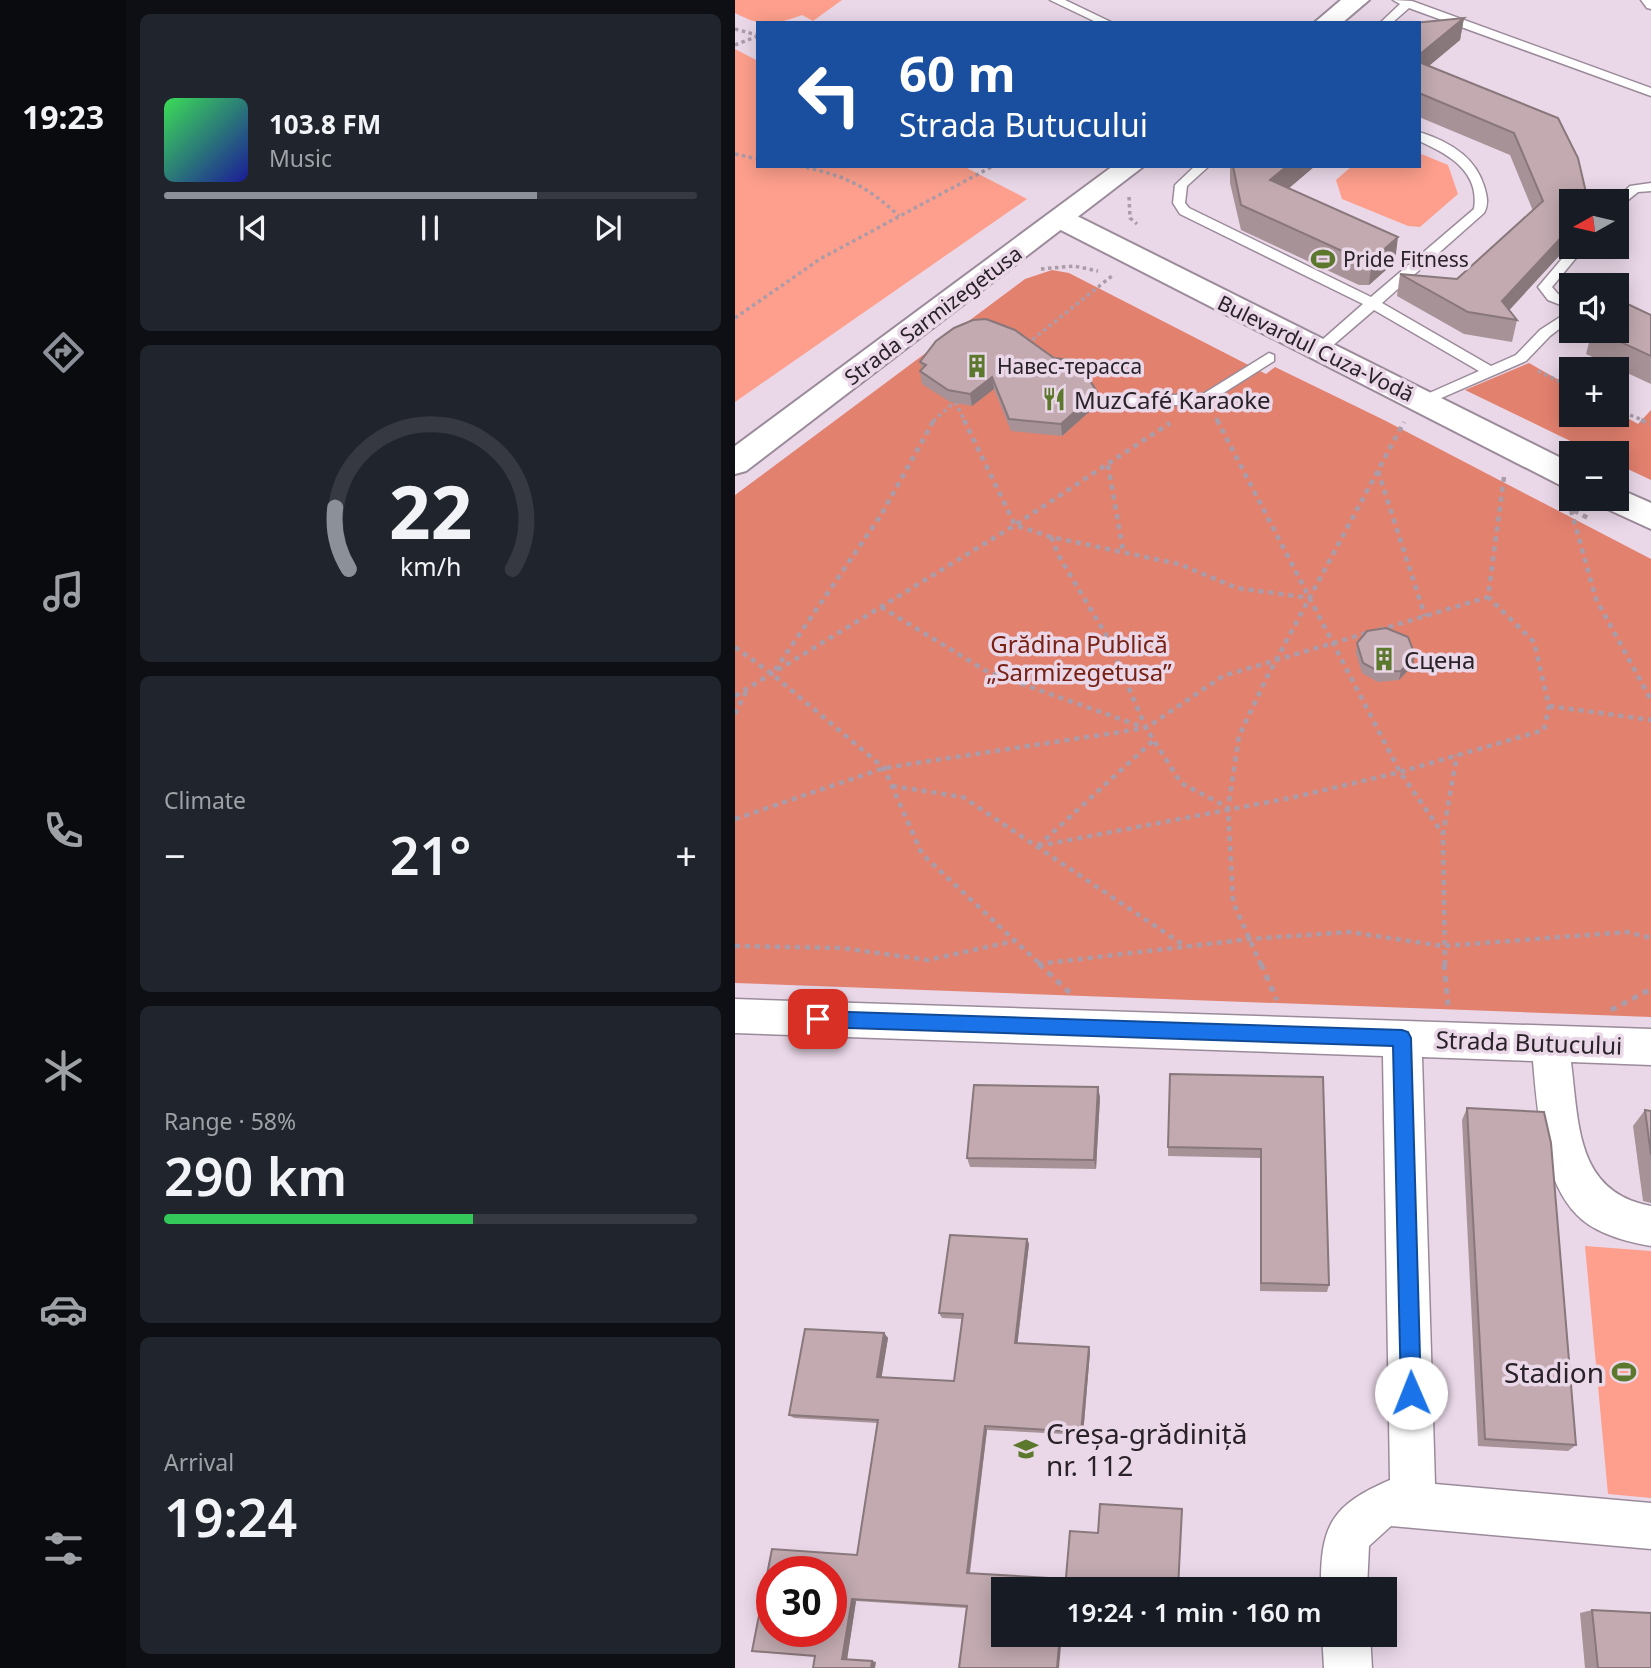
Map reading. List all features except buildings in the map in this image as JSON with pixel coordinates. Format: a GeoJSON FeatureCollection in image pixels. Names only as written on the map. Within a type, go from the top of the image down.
{"type":"FeatureCollection","features":[{"type":"Feature","properties":{"kind":"main road"},"geometry":{"type":"LineString","coordinates":[[1329,21],[1357,0]]}},
{"type":"Feature","properties":{"kind":"main road","name":"Strada Sarmizegetusa"},"geometry":{"type":"LineString","coordinates":[[735,463],[1128,168]]}},
{"type":"Feature","properties":{"kind":"main road","name":"Bulevardul Cuza-Vodă"},"geometry":{"type":"LineString","coordinates":[[1061,219],[1559,471]]}},
{"type":"Feature","properties":{"kind":"main road"},"geometry":{"type":"LineString","coordinates":[[1629,506],[1651,517]]}},
{"type":"Feature","properties":{"kind":"street","name":"Strada Butucului"},"geometry":{"type":"LineString","coordinates":[[735,1016],[1651,1047]]}},
{"type":"Feature","properties":{"kind":"street"},"geometry":{"type":"LineString","coordinates":[[1402,1038],[1413,1505]]}},
{"type":"Feature","properties":{"kind":"street"},"geometry":{"type":"LineString","coordinates":[[1550,1043],[1564,1145],[1576,1178],[1590,1201],[1618,1217],[1651,1226]]}},
{"type":"Feature","properties":{"kind":"street"},"geometry":{"type":"LineString","coordinates":[[1343,1577],[1346,1541],[1358,1520],[1370,1510],[1390,1503],[1651,1526]]}},
{"type":"Feature","properties":{"kind":"street"},"geometry":{"type":"LineString","coordinates":[[1347,1647],[1348,1668]]}},
{"type":"Feature","properties":{"kind":"lane"},"geometry":{"type":"LineString","coordinates":[[1056,0],[1103,21]]}},
{"type":"Feature","properties":{"kind":"lane"},"geometry":{"type":"LineString","coordinates":[[1647,0],[1651,6]]}},
{"type":"Feature","properties":{"kind":"lane"},"geometry":{"type":"LineString","coordinates":[[1387,21],[1404,2],[1651,92]]}},
{"type":"Feature","properties":{"kind":"lane"},"geometry":{"type":"LineString","coordinates":[[1319,350],[1446,242],[1482,204],[1468,162],[1421,137]]}},
{"type":"Feature","properties":{"kind":"lane"},"geometry":{"type":"LineString","coordinates":[[1201,168],[1181,185],[1179,204],[1184,211],[1372,303],[1490,371]]}},
{"type":"Feature","properties":{"kind":"lane"},"geometry":{"type":"LineString","coordinates":[[1629,193],[1633,189],[1651,187]]}},
{"type":"Feature","properties":{"kind":"lane"},"geometry":{"type":"LineString","coordinates":[[1559,300],[1545,287],[1569,259]]}},
{"type":"Feature","properties":{"kind":"lane"},"geometry":{"type":"LineString","coordinates":[[1423,401],[1516,360],[1559,323]]}},
{"type":"Feature","properties":{"kind":"lane"},"geometry":{"type":"LineString","coordinates":[[1113,402],[1206,399],[1269,358]]}},
{"type":"Feature","properties":{"kind":"path"},"geometry":{"type":"LineString","coordinates":[[735,29],[756,34]]}},
{"type":"Feature","properties":{"kind":"path"},"geometry":{"type":"LineString","coordinates":[[735,45],[756,36]]}},
{"type":"Feature","properties":{"kind":"path"},"geometry":{"type":"LineString","coordinates":[[735,154],[756,159]]}},
{"type":"Feature","properties":{"kind":"path"},"geometry":{"type":"LineString","coordinates":[[809,168],[839,174],[869,188],[899,216]]}},
{"type":"Feature","properties":{"kind":"path"},"geometry":{"type":"LineString","coordinates":[[735,318],[820,259],[989,168]]}},
{"type":"Feature","properties":{"kind":"path"},"geometry":{"type":"LineString","coordinates":[[1018,351],[1113,275]]}},
{"type":"Feature","properties":{"kind":"path"},"geometry":{"type":"LineString","coordinates":[[1516,360],[1559,381]]}},
{"type":"Feature","properties":{"kind":"path"},"geometry":{"type":"LineString","coordinates":[[772,674],[881,515],[934,419],[965,394]]}},
{"type":"Feature","properties":{"kind":"path"},"geometry":{"type":"LineString","coordinates":[[735,696],[1015,525],[1206,399],[1400,772],[1443,834]]}},
{"type":"Feature","properties":{"kind":"path"},"geometry":{"type":"LineString","coordinates":[[1281,1009],[1233,902],[1228,808],[1240,736],[1276,661],[1403,423],[1423,401]]}},
{"type":"Feature","properties":{"kind":"path"},"geometry":{"type":"LineString","coordinates":[[954,402],[1015,525],[1051,537],[1179,564],[1237,589],[1310,598]]}},
{"type":"Feature","properties":{"kind":"path"},"geometry":{"type":"LineString","coordinates":[[1629,415],[1651,424]]}},
{"type":"Feature","properties":{"kind":"path"},"geometry":{"type":"LineString","coordinates":[[1108,465],[1123,551]]}},
{"type":"Feature","properties":{"kind":"path"},"geometry":{"type":"LineString","coordinates":[[1378,471],[1425,616]]}},
{"type":"Feature","properties":{"kind":"path"},"geometry":{"type":"LineString","coordinates":[[1488,597],[1504,476]]}},
{"type":"Feature","properties":{"kind":"path"},"geometry":{"type":"LineString","coordinates":[[1571,511],[1596,599],[1651,700]]}},
{"type":"Feature","properties":{"kind":"path"},"geometry":{"type":"LineString","coordinates":[[1051,537],[1105,633],[1146,728],[1181,783],[1228,808]]}},
{"type":"Feature","properties":{"kind":"path"},"geometry":{"type":"LineString","coordinates":[[735,819],[884,768],[1146,728],[1223,676],[1488,597]]}},
{"type":"Feature","properties":{"kind":"path"},"geometry":{"type":"LineString","coordinates":[[1038,846],[1295,797],[1400,772],[1544,730],[1549,706],[1534,642],[1488,597]]}},
{"type":"Feature","properties":{"kind":"path"},"geometry":{"type":"LineString","coordinates":[[881,607],[988,672],[1146,728]]}},
{"type":"Feature","properties":{"kind":"path"},"geometry":{"type":"LineString","coordinates":[[735,647],[772,674],[884,768],[922,854],[1077,999]]}},
{"type":"Feature","properties":{"kind":"path"},"geometry":{"type":"LineString","coordinates":[[735,714],[747,689]]}},
{"type":"Feature","properties":{"kind":"path"},"geometry":{"type":"LineString","coordinates":[[1549,706],[1651,720]]}},
{"type":"Feature","properties":{"kind":"path"},"geometry":{"type":"LineString","coordinates":[[1038,846],[1154,740]]}},
{"type":"Feature","properties":{"kind":"path"},"geometry":{"type":"LineString","coordinates":[[1451,1040],[1443,946],[1443,834],[1457,755]]}},
{"type":"Feature","properties":{"kind":"path"},"geometry":{"type":"LineString","coordinates":[[892,786],[963,797],[1186,946]]}},
{"type":"Feature","properties":{"kind":"path"},"geometry":{"type":"LineString","coordinates":[[1038,964],[1250,939],[1349,932],[1443,946],[1627,932],[1651,938]]}},
{"type":"Feature","properties":{"kind":"path"},"geometry":{"type":"LineString","coordinates":[[735,946],[842,947],[929,960],[1014,941]]}},
{"type":"Feature","properties":{"kind":"path"},"geometry":{"type":"LineString","coordinates":[[1602,1017],[1651,989]]}},
{"type":"Feature","properties":{"kind":"shaded area"},"geometry":{"type":"Polygon","coordinates":[[[735,0],[842,0],[813,21],[802,15],[783,21],[756,22],[735,13],[735,0]]]}},
{"type":"Feature","properties":{"kind":"shaded area"},"geometry":{"type":"Polygon","coordinates":[[[735,49],[756,60],[756,168],[967,168],[1027,199],[735,402],[735,49]]]}},
{"type":"Feature","properties":{"kind":"shaded area"},"geometry":{"type":"Polygon","coordinates":[[[1421,154],[1448,165],[1458,194],[1420,227],[1408,226],[1342,199],[1336,180],[1350,168],[1421,168],[1421,154]]]}},
{"type":"Feature","properties":{"kind":"shaded area","name":"Stadion"},"geometry":{"type":"Polygon","coordinates":[[[1585,1246],[1651,1251],[1651,1498],[1608,1494],[1585,1246]]]}},
{"type":"Feature","properties":{"kind":"green space","name":"Grădina Publică „Sarmizegetusa”"},"geometry":{"type":"Polygon","coordinates":[[[1052,270],[1069,273],[1266,374],[1275,367],[1384,420],[1651,559],[1651,1017],[735,983],[735,495],[1025,279],[1052,270]]]}},
{"type":"Feature","properties":{"kind":"green space"},"geometry":{"type":"Polygon","coordinates":[[[1529,363],[1559,380],[1559,427],[1629,427],[1629,419],[1638,424],[1651,410],[1651,480],[1629,470],[1629,441],[1570,441],[1465,390],[1529,363]]]}},
{"type":"Feature","properties":{"kind":"place","name":"Pride Fitness"},"geometry":{"type":"Point","coordinates":[1323,259]}},
{"type":"Feature","properties":{"kind":"place","name":"Навес-терасса"},"geometry":{"type":"Point","coordinates":[977,366]}},
{"type":"Feature","properties":{"kind":"place","name":"MuzCafé Karaoke"},"geometry":{"type":"Point","coordinates":[1054,399]}},
{"type":"Feature","properties":{"kind":"place","name":"Сцена"},"geometry":{"type":"Point","coordinates":[1384,659]}},
{"type":"Feature","properties":{"kind":"place","name":"Stadion"},"geometry":{"type":"Point","coordinates":[1624,1372]}},
{"type":"Feature","properties":{"kind":"place","name":"Creșa-grădiniță nr. 112"},"geometry":{"type":"Point","coordinates":[1026,1449]}},
{"type":"Feature","properties":{"kind":"route"},"geometry":{"type":"LineString","coordinates":[[818,1019],[1402,1038],[1411,1393]]}}]}
